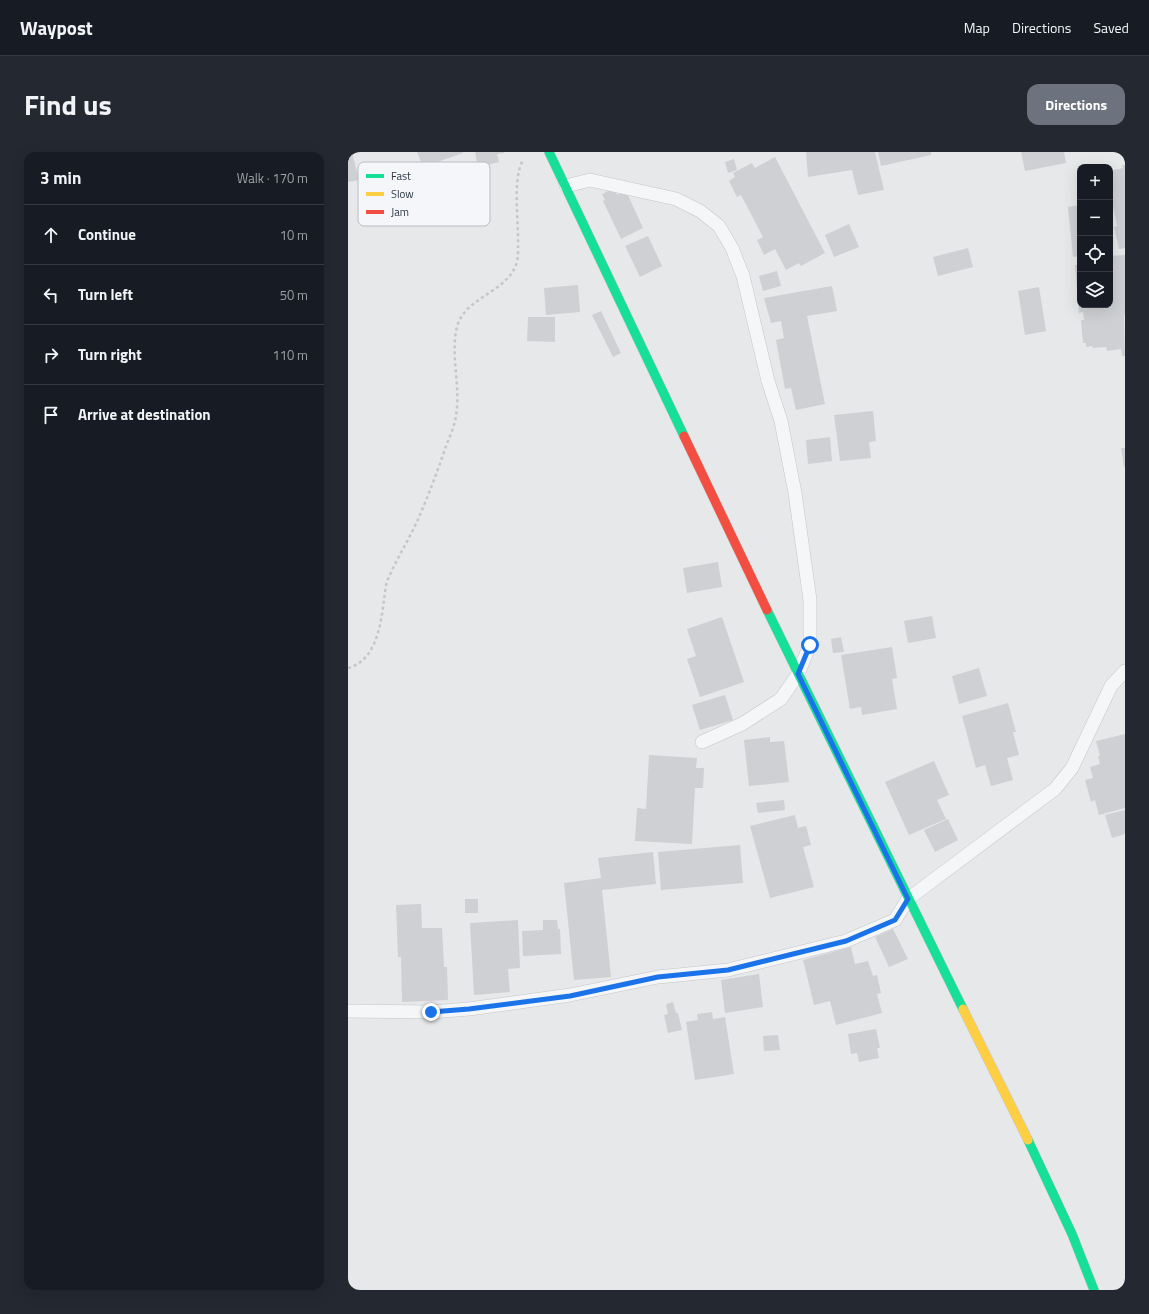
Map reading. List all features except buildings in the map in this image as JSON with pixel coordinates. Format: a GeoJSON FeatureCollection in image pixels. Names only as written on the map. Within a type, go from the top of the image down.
{"type":"FeatureCollection","features":[{"type":"Feature","properties":{"kind":"street"},"geometry":{"type":"LineString","coordinates":[[549,152],[798,674],[1045,1175],[1072,1234],[1094,1290]]}},
{"type":"Feature","properties":{"kind":"lane"},"geometry":{"type":"LineString","coordinates":[[566,186],[590,180],[676,199],[700,211],[719,226],[732,248],[743,276],[768,381],[781,421],[795,493],[810,600],[810,645],[798,674],[781,699],[742,724],[702,742]]}},
{"type":"Feature","properties":{"kind":"lane"},"geometry":{"type":"LineString","coordinates":[[348,1011],[431,1012],[469,1009],[570,996],[658,977],[728,970],[846,941],[895,920],[908,899],[1055,789],[1072,768],[1111,686],[1125,671]]}},
{"type":"Feature","properties":{"kind":"path"},"geometry":{"type":"LineString","coordinates":[[348,668],[362,662],[372,648],[383,611],[387,581],[419,518],[456,416],[458,398],[455,342],[457,327],[463,315],[471,305],[499,287],[510,274],[517,261],[519,235],[517,183],[520,165],[525,156]]}},
{"type":"Feature","properties":{"kind":"traffic: fast"},"geometry":{"type":"LineString","coordinates":[[549,152],[684,436]]}},
{"type":"Feature","properties":{"kind":"traffic: fast"},"geometry":{"type":"LineString","coordinates":[[767,610],[963,1009]]}},
{"type":"Feature","properties":{"kind":"traffic: fast"},"geometry":{"type":"LineString","coordinates":[[1028,1140],[1072,1234],[1094,1290]]}},
{"type":"Feature","properties":{"kind":"traffic: slow"},"geometry":{"type":"LineString","coordinates":[[963,1009],[1028,1140]]}},
{"type":"Feature","properties":{"kind":"traffic: jam"},"geometry":{"type":"LineString","coordinates":[[684,436],[767,610]]}},
{"type":"Feature","properties":{"kind":"route"},"geometry":{"type":"LineString","coordinates":[[431,1012],[469,1009],[570,996],[658,977],[728,970],[846,941],[895,920],[908,899],[798,674],[810,645]]}}]}
